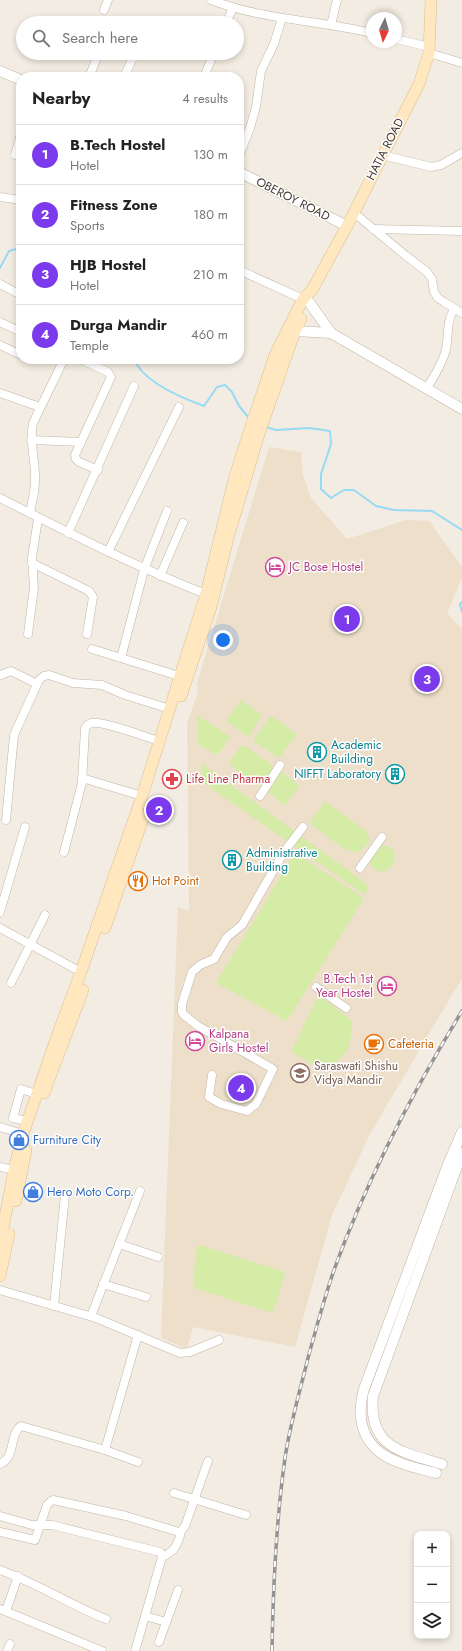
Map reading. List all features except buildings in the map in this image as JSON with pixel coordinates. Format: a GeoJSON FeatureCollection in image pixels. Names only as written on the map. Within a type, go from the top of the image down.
{"type":"FeatureCollection","features":[{"type":"Feature","properties":{"kind":"main road","name":"HATIA ROAD"},"geometry":{"type":"LineString","coordinates":[[210,596],[233,519],[254,433],[292,329],[418,84],[429,50],[431,0]]}},
{"type":"Feature","properties":{"kind":"main road"},"geometry":{"type":"LineString","coordinates":[[0,1276],[23,1134],[27,1121],[82,972],[142,796],[179,676],[210,596]]}},
{"type":"Feature","properties":{"kind":"main road"},"geometry":{"type":"LineString","coordinates":[[0,1244],[18,1171],[34,1122],[130,858],[210,596]]}},
{"type":"Feature","properties":{"kind":"street"},"geometry":{"type":"LineString","coordinates":[[104,10],[108,0]]}},
{"type":"Feature","properties":{"kind":"street"},"geometry":{"type":"LineString","coordinates":[[331,25],[337,0]]}},
{"type":"Feature","properties":{"kind":"street"},"geometry":{"type":"LineString","coordinates":[[217,1],[233,8],[282,18],[366,32]]}},
{"type":"Feature","properties":{"kind":"street"},"geometry":{"type":"LineString","coordinates":[[229,16],[233,8]]}},
{"type":"Feature","properties":{"kind":"street"},"geometry":{"type":"LineString","coordinates":[[244,143],[256,107],[261,71],[274,44],[282,18]]}},
{"type":"Feature","properties":{"kind":"street"},"geometry":{"type":"LineString","coordinates":[[402,41],[462,63]]}},
{"type":"Feature","properties":{"kind":"street"},"geometry":{"type":"LineString","coordinates":[[91,72],[96,60]]}},
{"type":"Feature","properties":{"kind":"street"},"geometry":{"type":"LineString","coordinates":[[126,72],[132,60]]}},
{"type":"Feature","properties":{"kind":"street"},"geometry":{"type":"LineString","coordinates":[[206,72],[211,60]]}},
{"type":"Feature","properties":{"kind":"street"},"geometry":{"type":"LineString","coordinates":[[0,71],[16,78]]}},
{"type":"Feature","properties":{"kind":"street"},"geometry":{"type":"LineString","coordinates":[[382,155],[431,168],[441,165],[462,153]]}},
{"type":"Feature","properties":{"kind":"street","name":"OBEROY ROAD"},"geometry":{"type":"LineString","coordinates":[[244,175],[346,226]]}},
{"type":"Feature","properties":{"kind":"street"},"geometry":{"type":"LineString","coordinates":[[0,197],[16,199]]}},
{"type":"Feature","properties":{"kind":"street"},"geometry":{"type":"LineString","coordinates":[[353,212],[427,272],[432,280],[434,292],[438,298],[462,313]]}},
{"type":"Feature","properties":{"kind":"street"},"geometry":{"type":"LineString","coordinates":[[373,229],[462,231]]}},
{"type":"Feature","properties":{"kind":"street"},"geometry":{"type":"LineString","coordinates":[[244,272],[306,300],[331,333],[462,409]]}},
{"type":"Feature","properties":{"kind":"street"},"geometry":{"type":"LineString","coordinates":[[0,284],[16,292]]}},
{"type":"Feature","properties":{"kind":"street"},"geometry":{"type":"LineString","coordinates":[[426,389],[442,362],[446,349],[448,325],[454,309]]}},
{"type":"Feature","properties":{"kind":"street"},"geometry":{"type":"LineString","coordinates":[[0,322],[16,330]]}},
{"type":"Feature","properties":{"kind":"street"},"geometry":{"type":"LineString","coordinates":[[292,329],[331,333]]}},
{"type":"Feature","properties":{"kind":"street"},"geometry":{"type":"LineString","coordinates":[[0,345],[16,353]]}},
{"type":"Feature","properties":{"kind":"street"},"geometry":{"type":"LineString","coordinates":[[30,513],[35,491],[36,477],[31,440],[33,423],[62,364]]}},
{"type":"Feature","properties":{"kind":"street"},"geometry":{"type":"LineString","coordinates":[[91,364],[108,372],[111,377],[81,442],[76,459],[79,462],[98,470]]}},
{"type":"Feature","properties":{"kind":"street"},"geometry":{"type":"LineString","coordinates":[[68,533],[98,470],[134,386]]}},
{"type":"Feature","properties":{"kind":"street"},"geometry":{"type":"LineString","coordinates":[[0,393],[40,407]]}},
{"type":"Feature","properties":{"kind":"street"},"geometry":{"type":"LineString","coordinates":[[108,552],[179,407]]}},
{"type":"Feature","properties":{"kind":"street"},"geometry":{"type":"LineString","coordinates":[[31,440],[81,442]]}},
{"type":"Feature","properties":{"kind":"street"},"geometry":{"type":"LineString","coordinates":[[0,498],[30,513],[38,519],[144,570],[210,596]]}},
{"type":"Feature","properties":{"kind":"street"},"geometry":{"type":"LineString","coordinates":[[121,658],[144,570],[167,511]]}},
{"type":"Feature","properties":{"kind":"street"},"geometry":{"type":"LineString","coordinates":[[28,634],[34,588],[34,573],[32,564],[38,519]]}},
{"type":"Feature","properties":{"kind":"street"},"geometry":{"type":"LineString","coordinates":[[160,576],[183,523]]}},
{"type":"Feature","properties":{"kind":"street"},"geometry":{"type":"LineString","coordinates":[[32,564],[89,591],[92,594],[93,597],[87,634]]}},
{"type":"Feature","properties":{"kind":"street"},"geometry":{"type":"LineString","coordinates":[[92,649],[179,676]]}},
{"type":"Feature","properties":{"kind":"street"},"geometry":{"type":"LineString","coordinates":[[1,675],[11,671],[37,684]]}},
{"type":"Feature","properties":{"kind":"street"},"geometry":{"type":"LineString","coordinates":[[6,820],[14,735],[37,684],[44,676],[49,675],[73,683],[102,686],[170,709]]}},
{"type":"Feature","properties":{"kind":"street"},"geometry":{"type":"LineString","coordinates":[[64,852],[82,778],[85,729],[87,725],[91,723],[104,725],[159,741]]}},
{"type":"Feature","properties":{"kind":"street"},"geometry":{"type":"LineString","coordinates":[[260,796],[280,765]]}},
{"type":"Feature","properties":{"kind":"street"},"geometry":{"type":"LineString","coordinates":[[82,778],[142,796]]}},
{"type":"Feature","properties":{"kind":"street"},"geometry":{"type":"LineString","coordinates":[[212,1075],[209,1097],[221,1104],[248,1111],[256,1104],[273,1069],[198,1026],[184,1015],[182,1012],[182,1004],[192,972],[200,965],[214,959],[226,937],[242,925],[284,852],[303,826]]}},
{"type":"Feature","properties":{"kind":"street"},"geometry":{"type":"LineString","coordinates":[[0,912],[25,827]]}},
{"type":"Feature","properties":{"kind":"street"},"geometry":{"type":"LineString","coordinates":[[360,868],[382,837]]}},
{"type":"Feature","properties":{"kind":"street"},"geometry":{"type":"LineString","coordinates":[[11,983],[44,914]]}},
{"type":"Feature","properties":{"kind":"street"},"geometry":{"type":"LineString","coordinates":[[0,928],[82,972]]}},
{"type":"Feature","properties":{"kind":"street"},"geometry":{"type":"LineString","coordinates":[[316,987],[346,1008]]}},
{"type":"Feature","properties":{"kind":"street"},"geometry":{"type":"LineString","coordinates":[[27,1121],[13,1118],[21,1089],[36,1094]]}},
{"type":"Feature","properties":{"kind":"street"},"geometry":{"type":"LineString","coordinates":[[0,1127],[23,1134]]}},
{"type":"Feature","properties":{"kind":"street"},"geometry":{"type":"LineString","coordinates":[[436,1473],[398,1462],[384,1455],[374,1446],[365,1434],[360,1418],[360,1404],[364,1389],[462,1132]]}},
{"type":"Feature","properties":{"kind":"street"},"geometry":{"type":"LineString","coordinates":[[442,1464],[400,1451],[388,1444],[380,1435],[374,1421],[372,1409],[373,1396],[462,1153]]}},
{"type":"Feature","properties":{"kind":"street"},"geometry":{"type":"LineString","coordinates":[[0,1167],[18,1171]]}},
{"type":"Feature","properties":{"kind":"street"},"geometry":{"type":"LineString","coordinates":[[91,1316],[140,1191]]}},
{"type":"Feature","properties":{"kind":"street"},"geometry":{"type":"LineString","coordinates":[[54,1306],[65,1195]]}},
{"type":"Feature","properties":{"kind":"street"},"geometry":{"type":"LineString","coordinates":[[119,1244],[158,1257]]}},
{"type":"Feature","properties":{"kind":"street"},"geometry":{"type":"LineString","coordinates":[[103,1284],[146,1297]]}},
{"type":"Feature","properties":{"kind":"street"},"geometry":{"type":"LineString","coordinates":[[0,1290],[91,1316],[173,1351],[184,1353],[219,1340]]}},
{"type":"Feature","properties":{"kind":"street"},"geometry":{"type":"LineString","coordinates":[[105,1450],[138,1335]]}},
{"type":"Feature","properties":{"kind":"street"},"geometry":{"type":"LineString","coordinates":[[0,1464],[8,1458],[18,1430],[21,1426],[105,1450],[138,1462]]}},
{"type":"Feature","properties":{"kind":"street"},"geometry":{"type":"LineString","coordinates":[[162,1557],[174,1551],[178,1544],[180,1533],[185,1526],[208,1461]]}},
{"type":"Feature","properties":{"kind":"street"},"geometry":{"type":"LineString","coordinates":[[174,1493],[246,1515]]}},
{"type":"Feature","properties":{"kind":"street"},"geometry":{"type":"LineString","coordinates":[[0,1532],[35,1540],[47,1505],[53,1500],[126,1516],[180,1533]]}},
{"type":"Feature","properties":{"kind":"street"},"geometry":{"type":"LineString","coordinates":[[0,1516],[32,1524],[52,1525],[160,1552],[162,1557],[135,1651]]}},
{"type":"Feature","properties":{"kind":"street"},"geometry":{"type":"LineString","coordinates":[[0,1570],[18,1576],[88,1612],[106,1619]]}},
{"type":"Feature","properties":{"kind":"street"},"geometry":{"type":"LineString","coordinates":[[18,1576],[3,1610],[102,1651]]}},
{"type":"Feature","properties":{"kind":"street"},"geometry":{"type":"LineString","coordinates":[[159,1642],[178,1590]]}},
{"type":"Feature","properties":{"kind":"street"},"geometry":{"type":"LineString","coordinates":[[146,1616],[166,1622]]}},
{"type":"Feature","properties":{"kind":"shaded area"},"geometry":{"type":"Polygon","coordinates":[[[269,447],[301,452],[303,475],[311,498],[347,539],[406,520],[429,521],[462,567],[462,578],[447,613],[462,629],[462,980],[370,1134],[332,1215],[295,1347],[193,1327],[187,1349],[161,1338],[178,907],[189,911],[187,723],[198,692],[197,683],[269,447]]]}},
{"type":"Feature","properties":{"kind":"green space"},"geometry":{"type":"Polygon","coordinates":[[[241,700],[262,715],[249,737],[226,721],[241,700]]]}},
{"type":"Feature","properties":{"kind":"green space"},"geometry":{"type":"Polygon","coordinates":[[[197,715],[229,736],[230,738],[219,753],[215,754],[198,744],[197,715]]]}},
{"type":"Feature","properties":{"kind":"green space"},"geometry":{"type":"Polygon","coordinates":[[[271,716],[297,734],[279,758],[253,740],[271,716]]]}},
{"type":"Feature","properties":{"kind":"green space"},"geometry":{"type":"Polygon","coordinates":[[[241,746],[245,746],[272,765],[273,769],[261,785],[258,786],[231,766],[230,761],[241,746]]]}},
{"type":"Feature","properties":{"kind":"green space"},"geometry":{"type":"Polygon","coordinates":[[[202,764],[363,881],[368,888],[365,895],[202,782],[202,764]]]}},
{"type":"Feature","properties":{"kind":"green space"},"geometry":{"type":"Polygon","coordinates":[[[282,772],[300,786],[285,805],[270,794],[269,791],[282,772]]]}},
{"type":"Feature","properties":{"kind":"green space"},"geometry":{"type":"Polygon","coordinates":[[[325,801],[367,832],[369,838],[367,845],[364,848],[355,852],[349,851],[337,844],[311,824],[311,821],[325,801]]]}},
{"type":"Feature","properties":{"kind":"green space"},"geometry":{"type":"Polygon","coordinates":[[[379,845],[389,847],[394,851],[395,857],[393,864],[389,869],[383,871],[376,870],[369,863],[370,858],[379,845]]]}},
{"type":"Feature","properties":{"kind":"green space"},"geometry":{"type":"Polygon","coordinates":[[[295,853],[364,898],[287,1021],[216,983],[295,853]]]}},
{"type":"Feature","properties":{"kind":"green space"},"geometry":{"type":"Polygon","coordinates":[[[319,995],[352,1021],[351,1038],[346,1052],[336,1062],[329,1066],[320,1068],[291,1052],[319,995]]]}},
{"type":"Feature","properties":{"kind":"green space"},"geometry":{"type":"Polygon","coordinates":[[[197,1246],[202,1246],[285,1272],[273,1313],[197,1289],[193,1283],[197,1246]]]}},
{"type":"Feature","properties":{"kind":"waterway"},"geometry":{"type":"LineString","coordinates":[[0,268],[9,251],[16,249]]}},
{"type":"Feature","properties":{"kind":"waterway"},"geometry":{"type":"LineString","coordinates":[[137,364],[154,382],[185,399],[204,406],[217,387],[225,385],[232,392],[239,406],[250,419]]}},
{"type":"Feature","properties":{"kind":"waterway"},"geometry":{"type":"LineString","coordinates":[[265,427],[276,430],[309,428],[330,431],[331,444],[321,474],[321,489],[331,498],[344,490],[354,490],[376,506],[394,510],[432,511],[462,530]]}},
{"type":"Feature","properties":{"kind":"waterway"},"geometry":{"type":"LineString","coordinates":[[462,602],[460,604],[462,612]]}},
{"type":"Feature","properties":{"kind":"railway"},"geometry":{"type":"LineString","coordinates":[[272,1651],[273,1602],[279,1506],[285,1458],[295,1408],[323,1303],[347,1236],[376,1170],[408,1105],[462,1011]]}},
{"type":"Feature","properties":{"kind":"place","name":"JC Bose Hostel"},"geometry":{"type":"Point","coordinates":[275,567]}},
{"type":"Feature","properties":{"kind":"place","name":"B.Tech Hostel"},"geometry":{"type":"Point","coordinates":[347,619]}},
{"type":"Feature","properties":{"kind":"place","name":"HJB Hostel"},"geometry":{"type":"Point","coordinates":[427,679]}},
{"type":"Feature","properties":{"kind":"place","name":"Academic Building"},"geometry":{"type":"Point","coordinates":[317,752]}},
{"type":"Feature","properties":{"kind":"place","name":"NIFFT Laboratory"},"geometry":{"type":"Point","coordinates":[395,774]}},
{"type":"Feature","properties":{"kind":"place","name":"Life Line Pharma"},"geometry":{"type":"Point","coordinates":[172,779]}},
{"type":"Feature","properties":{"kind":"place","name":"Fitness Zone"},"geometry":{"type":"Point","coordinates":[159,810]}},
{"type":"Feature","properties":{"kind":"place","name":"Administrative Building"},"geometry":{"type":"Point","coordinates":[232,860]}},
{"type":"Feature","properties":{"kind":"place","name":"Hot Point"},"geometry":{"type":"Point","coordinates":[138,881]}},
{"type":"Feature","properties":{"kind":"place","name":"B.Tech 1st Year Hostel"},"geometry":{"type":"Point","coordinates":[387,986]}},
{"type":"Feature","properties":{"kind":"place","name":"Kalpana Girls Hostel"},"geometry":{"type":"Point","coordinates":[195,1041]}},
{"type":"Feature","properties":{"kind":"place","name":"Cafeteria"},"geometry":{"type":"Point","coordinates":[374,1044]}},
{"type":"Feature","properties":{"kind":"place","name":"Saraswati Shishu Vidya Mandir"},"geometry":{"type":"Point","coordinates":[300,1073]}},
{"type":"Feature","properties":{"kind":"place","name":"Durga Mandir"},"geometry":{"type":"Point","coordinates":[241,1088]}},
{"type":"Feature","properties":{"kind":"place","name":"Furniture City"},"geometry":{"type":"Point","coordinates":[19,1140]}},
{"type":"Feature","properties":{"kind":"place","name":"Hero Moto Corp."},"geometry":{"type":"Point","coordinates":[33,1192]}}]}
